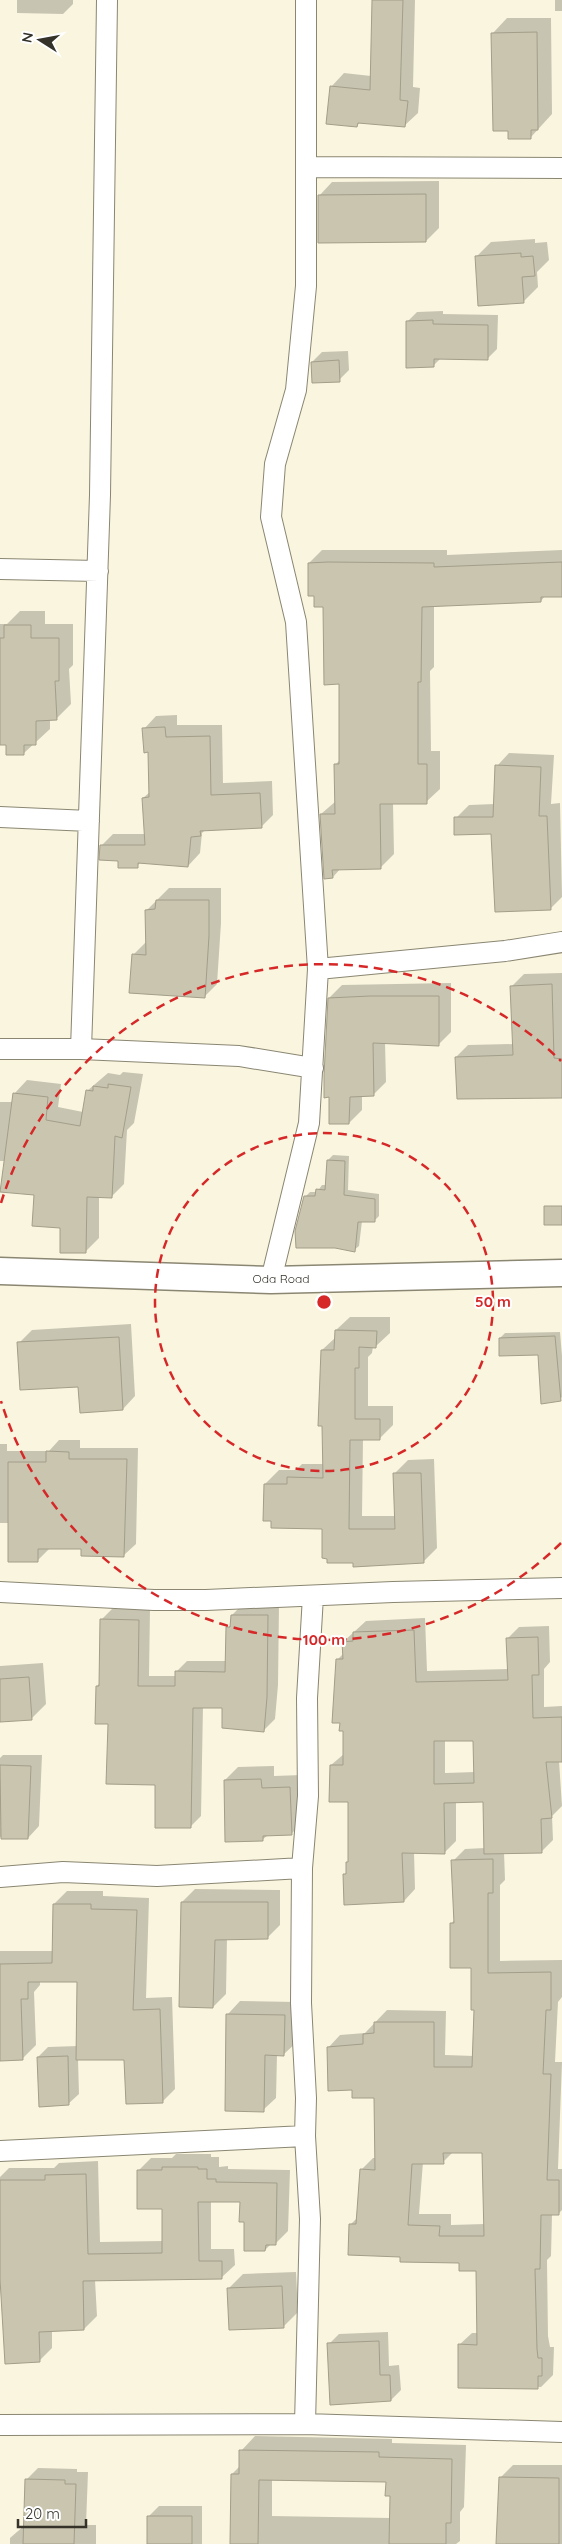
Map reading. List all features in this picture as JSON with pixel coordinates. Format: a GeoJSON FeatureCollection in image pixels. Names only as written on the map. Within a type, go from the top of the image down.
{"type":"FeatureCollection","features":[{"type":"Feature","properties":{"kind":"street"},"geometry":{"type":"LineString","coordinates":[[81,1049],[98,570],[107,0]]}},
{"type":"Feature","properties":{"kind":"street"},"geometry":{"type":"LineString","coordinates":[[271,1280],[309,1123],[318,969],[296,622],[271,517],[275,464],[296,390],[306,286],[306,0]]}},
{"type":"Feature","properties":{"kind":"street"},"geometry":{"type":"LineString","coordinates":[[306,167],[562,168]]}},
{"type":"Feature","properties":{"kind":"street"},"geometry":{"type":"LineString","coordinates":[[0,569],[98,570]]}},
{"type":"Feature","properties":{"kind":"street"},"geometry":{"type":"LineString","coordinates":[[0,817],[89,821]]}},
{"type":"Feature","properties":{"kind":"street"},"geometry":{"type":"LineString","coordinates":[[318,969],[504,951],[562,942]]}},
{"type":"Feature","properties":{"kind":"street"},"geometry":{"type":"LineString","coordinates":[[0,1049],[81,1049],[240,1056],[313,1068]]}},
{"type":"Feature","properties":{"kind":"street","name":"Oda Road"},"geometry":{"type":"LineString","coordinates":[[0,1271],[271,1280],[562,1274]]}},
{"type":"Feature","properties":{"kind":"street"},"geometry":{"type":"LineString","coordinates":[[0,1592],[163,1600],[562,1588]]}},
{"type":"Feature","properties":{"kind":"street"},"geometry":{"type":"LineString","coordinates":[[305,2424],[310,2220],[305,2136],[306,2098],[302,2003],[302,1868],[308,1796],[307,1698],[313,1596]]}},
{"type":"Feature","properties":{"kind":"street"},"geometry":{"type":"LineString","coordinates":[[0,1877],[63,1872],[157,1876],[302,1868]]}},
{"type":"Feature","properties":{"kind":"street"},"geometry":{"type":"LineString","coordinates":[[0,2151],[305,2136]]}},
{"type":"Feature","properties":{"kind":"street"},"geometry":{"type":"LineString","coordinates":[[0,2425],[305,2424],[562,2432]]}},
{"type":"Feature","properties":{"kind":"building"},"geometry":{"type":"Polygon","coordinates":[[[372,0],[403,0],[400,100],[408,101],[405,127],[358,123],[357,127],[326,124],[330,86],[370,90],[372,0]]]}},
{"type":"Feature","properties":{"kind":"building"},"geometry":{"type":"Polygon","coordinates":[[[537,32],[538,130],[531,130],[531,139],[508,139],[508,131],[493,131],[491,33],[537,32]]]}},
{"type":"Feature","properties":{"kind":"building"},"geometry":{"type":"Polygon","coordinates":[[[426,194],[426,242],[318,243],[318,195],[426,194]]]}},
{"type":"Feature","properties":{"kind":"building"},"geometry":{"type":"Polygon","coordinates":[[[521,253],[521,257],[533,256],[535,276],[522,277],[524,303],[478,306],[475,256],[521,253]]]}},
{"type":"Feature","properties":{"kind":"building"},"geometry":{"type":"Polygon","coordinates":[[[433,320],[433,324],[488,325],[488,360],[434,359],[434,367],[406,368],[406,321],[433,320]]]}},
{"type":"Feature","properties":{"kind":"building"},"geometry":{"type":"Polygon","coordinates":[[[339,360],[340,382],[312,383],[311,362],[339,360]]]}},
{"type":"Feature","properties":{"kind":"building"},"geometry":{"type":"Polygon","coordinates":[[[562,562],[562,597],[541,597],[541,602],[422,607],[421,682],[418,682],[418,764],[427,764],[427,804],[380,804],[381,869],[332,870],[333,878],[324,879],[320,814],[335,814],[334,764],[339,764],[339,684],[324,685],[323,607],[314,607],[314,596],[308,596],[308,563],[434,563],[434,567],[562,562]]]}},
{"type":"Feature","properties":{"kind":"building"},"geometry":{"type":"Polygon","coordinates":[[[4,625],[31,625],[31,638],[59,638],[59,681],[55,681],[57,720],[36,721],[36,745],[24,745],[24,755],[6,755],[6,745],[0,745],[0,638],[4,638],[4,625]]]}},
{"type":"Feature","properties":{"kind":"building"},"geometry":{"type":"Polygon","coordinates":[[[165,727],[166,737],[210,736],[211,795],[260,793],[262,828],[200,831],[201,836],[191,837],[188,867],[138,863],[138,868],[118,868],[118,861],[99,860],[100,845],[145,845],[142,798],[149,797],[148,752],[144,753],[142,728],[165,727]]]}},
{"type":"Feature","properties":{"kind":"building"},"geometry":{"type":"Polygon","coordinates":[[[495,765],[541,767],[539,816],[547,816],[551,910],[495,912],[491,834],[454,835],[454,817],[493,817],[495,765]]]}},
{"type":"Feature","properties":{"kind":"building"},"geometry":{"type":"Polygon","coordinates":[[[156,900],[209,900],[205,998],[129,993],[132,954],[146,955],[145,910],[155,909],[156,900]]]}},
{"type":"Feature","properties":{"kind":"building"},"geometry":{"type":"Polygon","coordinates":[[[552,984],[554,1058],[562,1059],[562,1098],[457,1099],[455,1057],[513,1055],[510,986],[552,984]]]}},
{"type":"Feature","properties":{"kind":"building"},"geometry":{"type":"Polygon","coordinates":[[[439,996],[439,1046],[373,1043],[374,1096],[350,1097],[349,1124],[329,1124],[329,1097],[324,1098],[328,998],[439,996]]]}},
{"type":"Feature","properties":{"kind":"building"},"geometry":{"type":"Polygon","coordinates":[[[108,1084],[131,1087],[122,1138],[115,1136],[112,1198],[87,1197],[86,1253],[60,1253],[60,1228],[32,1226],[34,1195],[0,1192],[13,1093],[48,1097],[46,1120],[80,1126],[86,1090],[93,1091],[93,1086],[108,1088],[108,1084]]]}},
{"type":"Feature","properties":{"kind":"building"},"geometry":{"type":"Polygon","coordinates":[[[327,1160],[345,1161],[344,1195],[375,1199],[375,1222],[358,1222],[355,1252],[335,1248],[296,1248],[295,1231],[304,1196],[315,1196],[316,1189],[325,1190],[327,1160]]]}},
{"type":"Feature","properties":{"kind":"building"},"geometry":{"type":"Polygon","coordinates":[[[544,1206],[562,1206],[562,1225],[544,1225],[544,1206]]]}},
{"type":"Feature","properties":{"kind":"building"},"geometry":{"type":"Polygon","coordinates":[[[335,1330],[377,1331],[376,1348],[359,1347],[359,1368],[355,1368],[355,1419],[380,1419],[380,1440],[350,1440],[349,1529],[395,1529],[393,1473],[421,1473],[424,1563],[353,1567],[353,1563],[327,1563],[327,1559],[322,1558],[322,1529],[271,1528],[271,1521],[263,1521],[264,1484],[287,1484],[287,1477],[323,1478],[322,1426],[318,1426],[321,1350],[334,1350],[335,1330]]]}},
{"type":"Feature","properties":{"kind":"building"},"geometry":{"type":"Polygon","coordinates":[[[555,1336],[561,1401],[541,1404],[538,1355],[499,1356],[499,1338],[555,1336]]]}},
{"type":"Feature","properties":{"kind":"building"},"geometry":{"type":"Polygon","coordinates":[[[119,1337],[123,1410],[80,1413],[78,1387],[20,1390],[17,1342],[119,1337]]]}},
{"type":"Feature","properties":{"kind":"building"},"geometry":{"type":"Polygon","coordinates":[[[46,1451],[69,1452],[69,1459],[127,1459],[124,1557],[81,1556],[81,1549],[38,1549],[38,1562],[8,1562],[8,1462],[46,1462],[46,1451]]]}},
{"type":"Feature","properties":{"kind":"building"},"geometry":{"type":"Polygon","coordinates":[[[231,1615],[268,1615],[267,1697],[264,1732],[222,1728],[222,1708],[193,1708],[191,1828],[155,1828],[155,1785],[106,1784],[108,1724],[95,1724],[96,1686],[99,1686],[100,1619],[139,1620],[138,1686],[175,1686],[175,1671],[225,1672],[226,1627],[230,1627],[231,1615]]]}},
{"type":"Feature","properties":{"kind":"building"},"geometry":{"type":"Polygon","coordinates":[[[414,1630],[416,1682],[508,1680],[506,1638],[538,1637],[539,1675],[532,1675],[533,1718],[562,1717],[562,1762],[546,1762],[552,1818],[541,1819],[542,1853],[484,1854],[483,1802],[444,1803],[445,1854],[402,1853],[404,1902],[344,1905],[343,1874],[346,1874],[346,1862],[348,1862],[348,1802],[329,1802],[330,1765],[343,1765],[343,1731],[339,1731],[340,1723],[332,1723],[336,1659],[343,1659],[342,1642],[353,1641],[353,1632],[414,1630]],[[434,1741],[434,1784],[474,1783],[473,1741],[434,1741]]]}},
{"type":"Feature","properties":{"kind":"building"},"geometry":{"type":"Polygon","coordinates":[[[29,1677],[32,1720],[0,1722],[0,1679],[29,1677]]]}},
{"type":"Feature","properties":{"kind":"building"},"geometry":{"type":"Polygon","coordinates":[[[0,1765],[31,1766],[28,1839],[1,1839],[0,1765]]]}},
{"type":"Feature","properties":{"kind":"building"},"geometry":{"type":"Polygon","coordinates":[[[261,1779],[262,1788],[290,1787],[292,1835],[263,1836],[263,1841],[225,1842],[224,1780],[261,1779]]]}},
{"type":"Feature","properties":{"kind":"building"},"geometry":{"type":"Polygon","coordinates":[[[493,1859],[493,1893],[488,1893],[488,1973],[551,1972],[551,2010],[546,2010],[543,2074],[551,2074],[547,2180],[559,2180],[559,2215],[541,2215],[540,2269],[535,2269],[537,2349],[538,2358],[542,2358],[542,2376],[538,2376],[538,2389],[458,2388],[458,2344],[477,2345],[476,2271],[459,2271],[459,2263],[400,2262],[400,2257],[348,2255],[349,2224],[356,2224],[360,2169],[375,2170],[374,2098],[352,2098],[352,2090],[328,2091],[327,2047],[363,2044],[363,2034],[374,2033],[374,2022],[434,2022],[434,2067],[472,2067],[474,2010],[471,2010],[471,1968],[450,1968],[450,1923],[454,1923],[451,1860],[493,1859]],[[443,2153],[444,2164],[412,2164],[408,2225],[440,2226],[439,2236],[484,2236],[482,2153],[443,2153]]]}},
{"type":"Feature","properties":{"kind":"building"},"geometry":{"type":"Polygon","coordinates":[[[181,1902],[268,1902],[268,1939],[215,1940],[213,2008],[179,2007],[181,1902]]]}},
{"type":"Feature","properties":{"kind":"building"},"geometry":{"type":"Polygon","coordinates":[[[53,1904],[91,1904],[91,1909],[137,1910],[133,2010],[160,2009],[163,2103],[126,2104],[124,2060],[76,2060],[77,1982],[28,1982],[28,1999],[21,1999],[23,2060],[0,2061],[0,1964],[52,1963],[53,1904]]]}},
{"type":"Feature","properties":{"kind":"building"},"geometry":{"type":"Polygon","coordinates":[[[226,2014],[285,2015],[284,2056],[265,2055],[264,2112],[225,2111],[226,2014]]]}},
{"type":"Feature","properties":{"kind":"building"},"geometry":{"type":"Polygon","coordinates":[[[68,2056],[69,2105],[39,2107],[37,2057],[68,2056]]]}},
{"type":"Feature","properties":{"kind":"building"},"geometry":{"type":"Polygon","coordinates":[[[162,2167],[198,2167],[198,2169],[207,2169],[207,2179],[216,2179],[216,2182],[277,2183],[276,2245],[266,2245],[265,2251],[244,2251],[244,2222],[239,2222],[240,2202],[198,2202],[199,2261],[222,2261],[222,2279],[83,2281],[84,2330],[39,2332],[40,2362],[5,2364],[0,2279],[0,2180],[45,2180],[45,2175],[86,2174],[88,2254],[162,2253],[162,2209],[137,2209],[137,2170],[162,2170],[162,2167]]]}},
{"type":"Feature","properties":{"kind":"building"},"geometry":{"type":"Polygon","coordinates":[[[282,2286],[284,2328],[229,2330],[227,2288],[282,2286]]]}},
{"type":"Feature","properties":{"kind":"building"},"geometry":{"type":"Polygon","coordinates":[[[379,2341],[380,2375],[390,2375],[391,2401],[330,2405],[327,2343],[379,2341]]]}},
{"type":"Feature","properties":{"kind":"building"},"geometry":{"type":"Polygon","coordinates":[[[239,2450],[379,2452],[379,2457],[452,2459],[451,2523],[446,2523],[446,2544],[389,2544],[390,2496],[385,2496],[386,2482],[259,2480],[258,2544],[230,2544],[231,2474],[239,2474],[239,2450]]]}},
{"type":"Feature","properties":{"kind":"building"},"geometry":{"type":"Polygon","coordinates":[[[499,2477],[559,2478],[559,2544],[496,2544],[499,2477]]]}},
{"type":"Feature","properties":{"kind":"building"},"geometry":{"type":"Polygon","coordinates":[[[25,2479],[65,2480],[65,2484],[76,2484],[74,2544],[23,2544],[25,2479]]]}},
{"type":"Feature","properties":{"kind":"building"},"geometry":{"type":"Polygon","coordinates":[[[147,2516],[192,2516],[192,2544],[147,2544],[147,2516]]]}}]}
